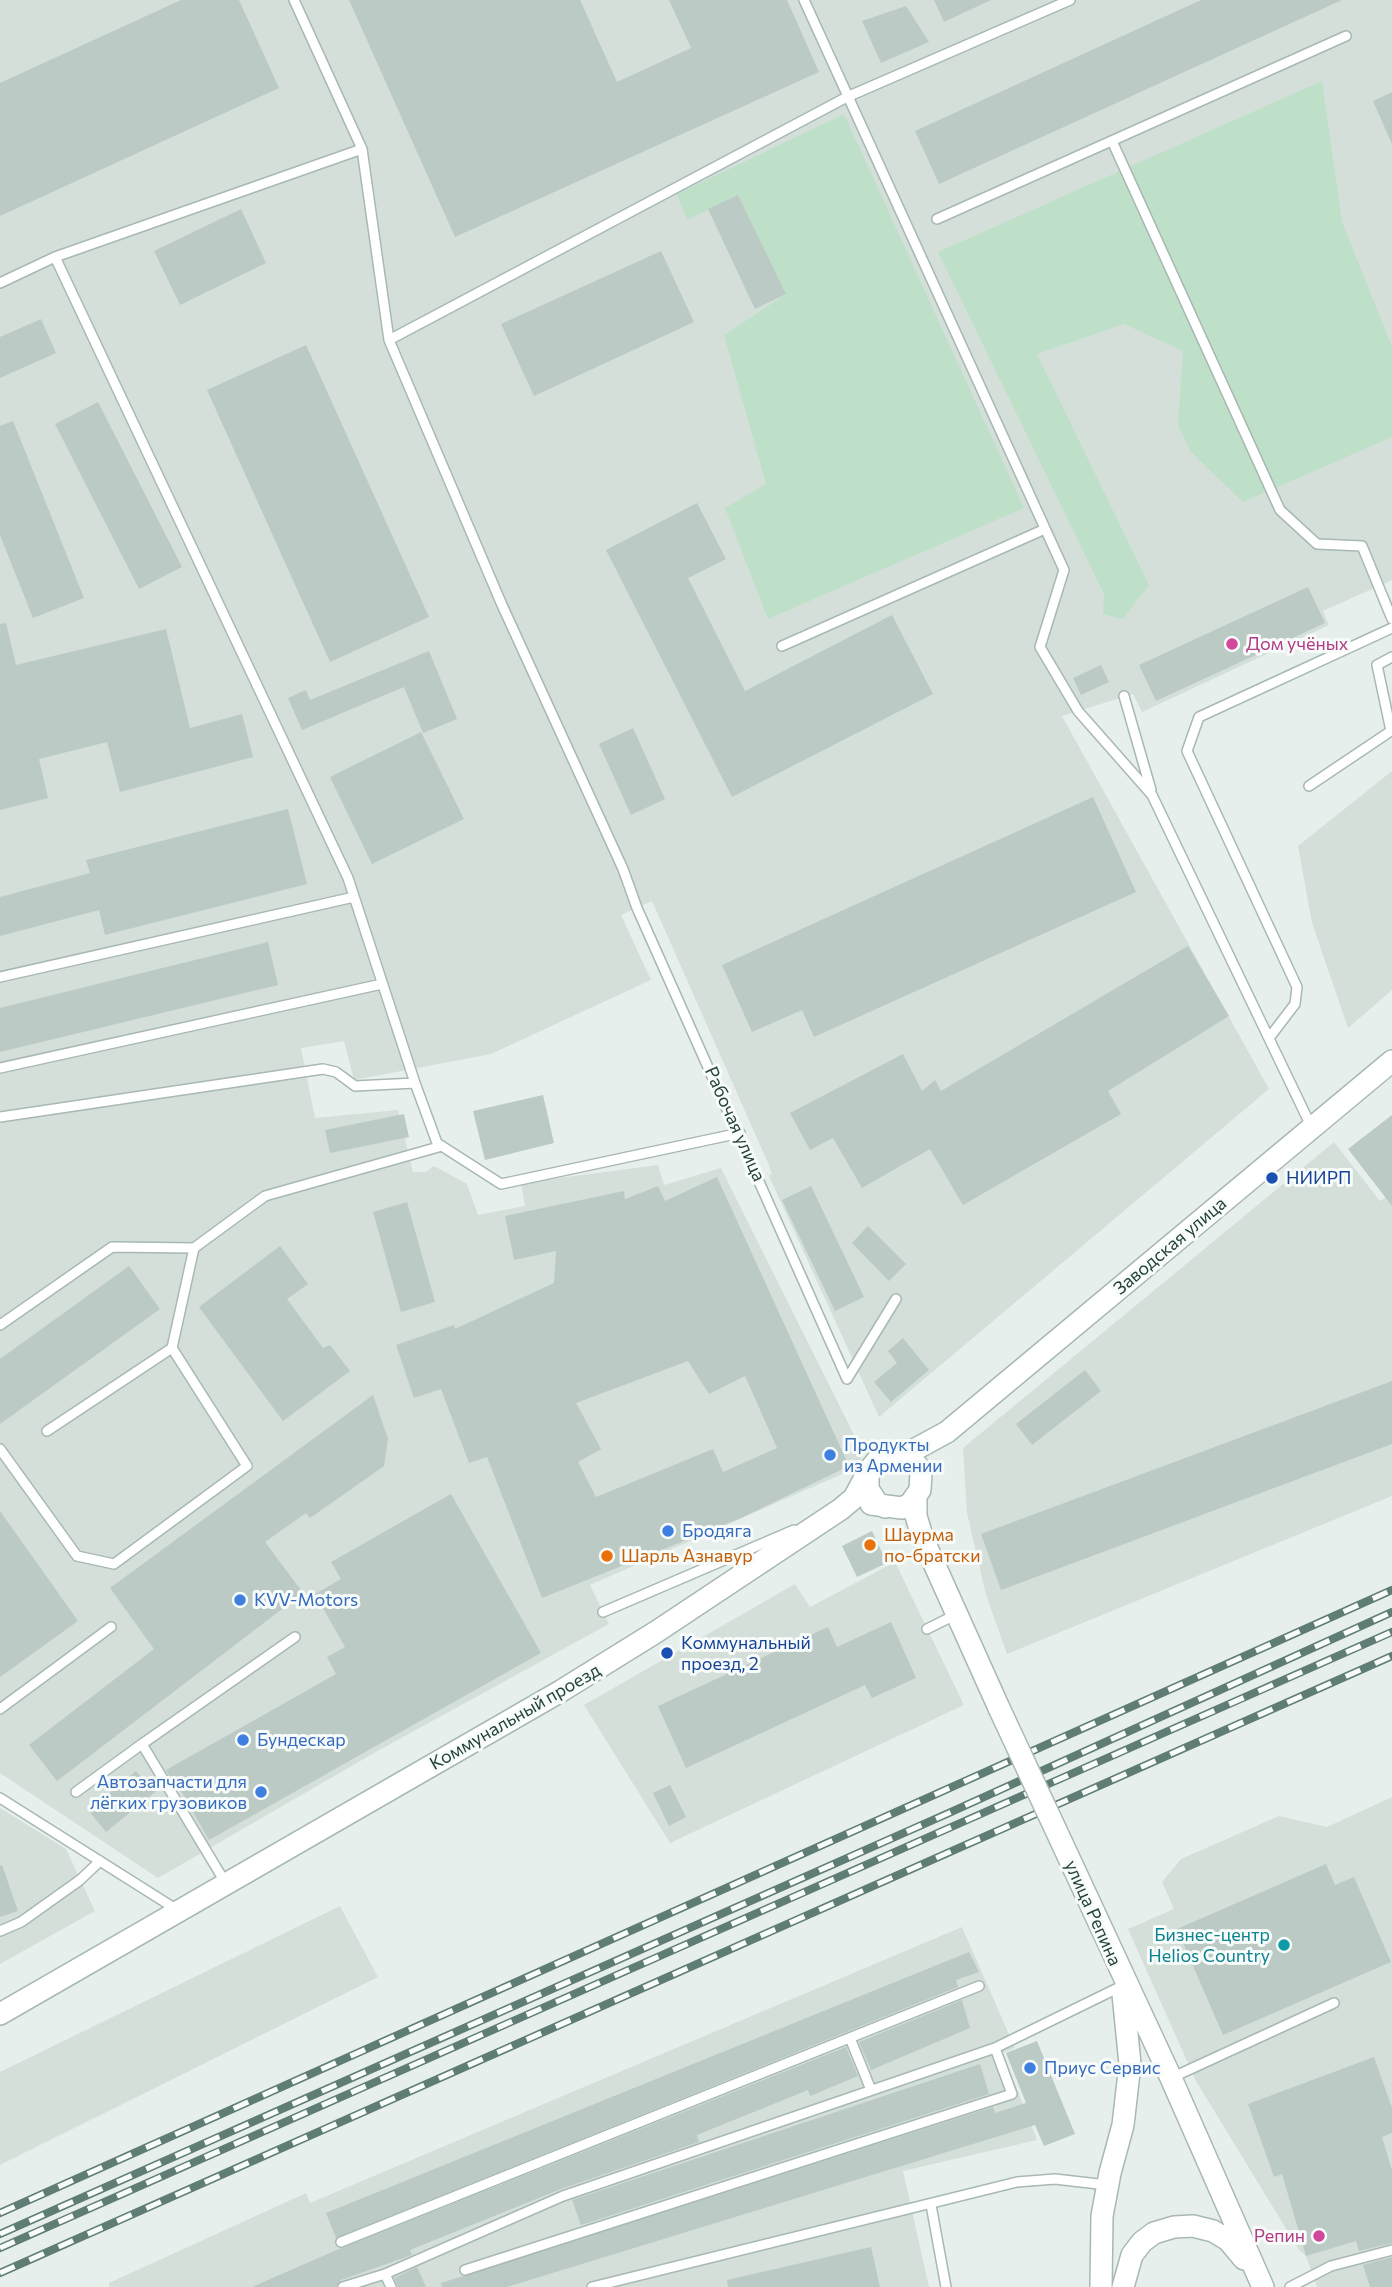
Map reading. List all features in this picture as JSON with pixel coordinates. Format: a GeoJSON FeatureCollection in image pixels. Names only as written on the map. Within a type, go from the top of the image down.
{"type":"FeatureCollection","features":[{"type":"Feature","properties":{"kind":"street","name":"Заводская улица"},"geometry":{"type":"LineString","coordinates":[[895,1454],[930,1444],[947,1432],[1392,1061]]}},
{"type":"Feature","properties":{"kind":"street","name":"Заводская улица"},"geometry":{"type":"LineString","coordinates":[[919,1490],[928,1457],[947,1432]]}},
{"type":"Feature","properties":{"kind":"street"},"geometry":{"type":"LineString","coordinates":[[895,1454],[911,1459],[921,1474],[919,1490],[910,1504],[889,1508],[877,1503],[868,1489],[868,1472],[879,1458],[895,1454]]}},
{"type":"Feature","properties":{"kind":"street","name":"Коммунальный проезд"},"geometry":{"type":"LineString","coordinates":[[0,2014],[561,1691],[656,1632],[832,1515],[854,1498],[868,1472]]}},
{"type":"Feature","properties":{"kind":"street","name":"улица Репина"},"geometry":{"type":"LineString","coordinates":[[919,1490],[916,1516],[923,1539],[1116,1965],[1171,2078],[1263,2287]]}},
{"type":"Feature","properties":{"kind":"street","name":"Коммунальный проезд"},"geometry":{"type":"LineString","coordinates":[[832,1515],[858,1505],[889,1508]]}},
{"type":"Feature","properties":{"kind":"street","name":"улица Репина"},"geometry":{"type":"LineString","coordinates":[[889,1508],[911,1522],[923,1539]]}},
{"type":"Feature","properties":{"kind":"street"},"geometry":{"type":"LineString","coordinates":[[1101,2287],[1102,2216],[1123,2125],[1130,2064],[1122,1986],[1116,1965]]}},
{"type":"Feature","properties":{"kind":"street"},"geometry":{"type":"LineString","coordinates":[[1123,2287],[1132,2255],[1142,2242],[1174,2227],[1193,2226],[1213,2231],[1228,2240],[1263,2287]]}},
{"type":"Feature","properties":{"kind":"lane","name":"Рабочая улица"},"geometry":{"type":"LineString","coordinates":[[294,0],[362,149],[388,340],[502,605],[623,869],[637,908],[740,1133],[847,1379],[896,1299]]}},
{"type":"Feature","properties":{"kind":"lane"},"geometry":{"type":"LineString","coordinates":[[804,0],[1064,570],[1040,647],[1079,711],[1152,795]]}},
{"type":"Feature","properties":{"kind":"lane"},"geometry":{"type":"LineString","coordinates":[[388,340],[847,97],[1070,0]]}},
{"type":"Feature","properties":{"kind":"lane"},"geometry":{"type":"LineString","coordinates":[[937,219],[1346,36]]}},
{"type":"Feature","properties":{"kind":"lane"},"geometry":{"type":"LineString","coordinates":[[1112,141],[1280,510],[1317,544],[1362,546],[1392,619]]}},
{"type":"Feature","properties":{"kind":"lane"},"geometry":{"type":"LineString","coordinates":[[0,283],[55,257],[362,149]]}},
{"type":"Feature","properties":{"kind":"lane"},"geometry":{"type":"LineString","coordinates":[[55,257],[354,897],[437,1143],[501,1184],[740,1133]]}},
{"type":"Feature","properties":{"kind":"lane"},"geometry":{"type":"LineString","coordinates":[[782,646],[1045,529]]}},
{"type":"Feature","properties":{"kind":"lane"},"geometry":{"type":"LineString","coordinates":[[1269,1038],[1295,1004],[1297,987],[1187,751],[1199,717],[1392,628]]}},
{"type":"Feature","properties":{"kind":"lane"},"geometry":{"type":"LineString","coordinates":[[1309,786],[1391,731],[1377,665],[1392,657]]}},
{"type":"Feature","properties":{"kind":"lane"},"geometry":{"type":"LineString","coordinates":[[1124,696],[1152,795],[1312,1128]]}},
{"type":"Feature","properties":{"kind":"lane"},"geometry":{"type":"LineString","coordinates":[[0,977],[354,897]]}},
{"type":"Feature","properties":{"kind":"lane"},"geometry":{"type":"LineString","coordinates":[[0,1068],[382,984]]}},
{"type":"Feature","properties":{"kind":"lane"},"geometry":{"type":"LineString","coordinates":[[0,1117],[323,1069],[336,1072],[355,1086],[415,1083]]}},
{"type":"Feature","properties":{"kind":"lane"},"geometry":{"type":"LineString","coordinates":[[0,1325],[112,1247],[194,1248],[265,1196],[442,1146]]}},
{"type":"Feature","properties":{"kind":"lane"},"geometry":{"type":"LineString","coordinates":[[47,1431],[172,1348],[194,1248]]}},
{"type":"Feature","properties":{"kind":"lane"},"geometry":{"type":"LineString","coordinates":[[0,1449],[77,1556],[114,1564],[247,1465],[172,1348]]}},
{"type":"Feature","properties":{"kind":"lane"},"geometry":{"type":"LineString","coordinates":[[603,1612],[832,1515]]}},
{"type":"Feature","properties":{"kind":"lane"},"geometry":{"type":"LineString","coordinates":[[927,1629],[957,1614]]}},
{"type":"Feature","properties":{"kind":"lane"},"geometry":{"type":"LineString","coordinates":[[0,1709],[111,1627]]}},
{"type":"Feature","properties":{"kind":"lane"},"geometry":{"type":"LineString","coordinates":[[76,1792],[295,1637]]}},
{"type":"Feature","properties":{"kind":"lane"},"geometry":{"type":"LineString","coordinates":[[142,1744],[226,1884]]}},
{"type":"Feature","properties":{"kind":"lane"},"geometry":{"type":"LineString","coordinates":[[0,1798],[179,1911]]}},
{"type":"Feature","properties":{"kind":"lane"},"geometry":{"type":"LineString","coordinates":[[0,1931],[21,1922],[71,1887],[100,1861]]}},
{"type":"Feature","properties":{"kind":"lane"},"geometry":{"type":"LineString","coordinates":[[341,2242],[979,1986]]}},
{"type":"Feature","properties":{"kind":"lane"},"geometry":{"type":"LineString","coordinates":[[343,2287],[384,2274],[563,2196],[995,2048],[1122,1986]]}},
{"type":"Feature","properties":{"kind":"lane"},"geometry":{"type":"LineString","coordinates":[[1171,2078],[1334,2003]]}},
{"type":"Feature","properties":{"kind":"lane"},"geometry":{"type":"LineString","coordinates":[[850,2038],[872,2091]]}},
{"type":"Feature","properties":{"kind":"lane"},"geometry":{"type":"LineString","coordinates":[[465,2270],[1012,2094],[995,2048]]}},
{"type":"Feature","properties":{"kind":"lane"},"geometry":{"type":"LineString","coordinates":[[592,2287],[931,2205],[963,2193],[1017,2182],[1055,2179],[1107,2185]]}},
{"type":"Feature","properties":{"kind":"lane"},"geometry":{"type":"LineString","coordinates":[[931,2205],[946,2287]]}},
{"type":"Feature","properties":{"kind":"lane"},"geometry":{"type":"LineString","coordinates":[[1290,2287],[1331,2266],[1392,2250]]}},
{"type":"Feature","properties":{"kind":"lane"},"geometry":{"type":"LineString","coordinates":[[384,2274],[391,2287]]}},
{"type":"Feature","properties":{"kind":"shaded area"},"geometry":{"type":"Polygon","coordinates":[[[0,0],[1392,0],[1392,580],[1323,611],[1329,625],[1142,712],[1133,694],[1062,716],[1269,1089],[879,1417],[769,1176],[772,1174],[768,1163],[652,901],[621,915],[651,980],[491,1054],[354,1080],[344,1041],[301,1048],[315,1118],[398,1110],[413,1172],[426,1172],[434,1166],[467,1184],[478,1215],[525,1206],[521,1183],[658,1165],[664,1185],[721,1168],[863,1453],[858,1467],[590,1585],[609,1624],[374,1753],[158,1878],[0,1773],[0,0]]]}},
{"type":"Feature","properties":{"kind":"shaded area"},"geometry":{"type":"Polygon","coordinates":[[[1392,771],[1392,990],[1348,1028],[1312,923],[1298,846],[1392,771]]]}},
{"type":"Feature","properties":{"kind":"shaded area"},"geometry":{"type":"Polygon","coordinates":[[[1334,1142],[1380,1201],[1392,1194],[1392,1496],[1007,1654],[986,1595],[967,1513],[963,1448],[1334,1142]]]}},
{"type":"Feature","properties":{"kind":"shaded area"},"geometry":{"type":"Polygon","coordinates":[[[895,1562],[964,1705],[670,1843],[584,1705],[795,1584],[810,1607],[895,1562]]]}},
{"type":"Feature","properties":{"kind":"shaded area"},"geometry":{"type":"Polygon","coordinates":[[[1392,1797],[1392,2287],[1317,2287],[1306,2256],[1299,2250],[1196,2081],[1128,1929],[1174,1909],[1162,1882],[1181,1859],[1279,1816],[1327,1827],[1392,1797]]]}},
{"type":"Feature","properties":{"kind":"shaded area"},"geometry":{"type":"Polygon","coordinates":[[[0,1808],[66,1849],[95,1911],[0,1964],[0,1808]]]}},
{"type":"Feature","properties":{"kind":"shaded area"},"geometry":{"type":"Polygon","coordinates":[[[340,1906],[378,1977],[0,2165],[0,2072],[340,1906]]]}},
{"type":"Feature","properties":{"kind":"shaded area"},"geometry":{"type":"Polygon","coordinates":[[[962,1927],[1015,2048],[1003,2053],[1037,2140],[903,2171],[929,2287],[109,2287],[109,2283],[306,2193],[310,2203],[962,1927]]]}},
{"type":"Feature","properties":{"kind":"green space"},"geometry":{"type":"Polygon","coordinates":[[[1322,81],[1342,222],[1392,347],[1392,437],[1243,502],[1191,452],[1178,425],[1183,351],[1124,324],[1037,354],[1149,585],[1123,619],[1103,614],[1104,594],[938,252],[1322,81]]]}},
{"type":"Feature","properties":{"kind":"green space"},"geometry":{"type":"Polygon","coordinates":[[[844,114],[1024,508],[768,619],[725,508],[766,484],[724,335],[786,294],[738,195],[687,220],[677,194],[844,114]]]}},
{"type":"Feature","properties":{"kind":"building"},"geometry":{"type":"Polygon","coordinates":[[[181,0],[239,0],[279,88],[0,216],[0,83],[181,0]]]}},
{"type":"Feature","properties":{"kind":"building"},"geometry":{"type":"Polygon","coordinates":[[[349,0],[580,0],[617,82],[691,48],[669,0],[787,0],[819,72],[455,237],[349,0]]]}},
{"type":"Feature","properties":{"kind":"building"},"geometry":{"type":"Polygon","coordinates":[[[934,0],[991,0],[944,22],[934,0]]]}},
{"type":"Feature","properties":{"kind":"building"},"geometry":{"type":"Polygon","coordinates":[[[1201,0],[1342,0],[939,184],[915,131],[1201,0]]]}},
{"type":"Feature","properties":{"kind":"building"},"geometry":{"type":"Polygon","coordinates":[[[906,6],[929,42],[881,63],[862,21],[906,6]]]}},
{"type":"Feature","properties":{"kind":"building"},"geometry":{"type":"Polygon","coordinates":[[[1392,92],[1392,144],[1373,101],[1392,92]]]}},
{"type":"Feature","properties":{"kind":"building"},"geometry":{"type":"Polygon","coordinates":[[[738,195],[786,294],[755,309],[708,209],[738,195]]]}},
{"type":"Feature","properties":{"kind":"building"},"geometry":{"type":"Polygon","coordinates":[[[241,209],[266,263],[180,305],[154,251],[241,209]]]}},
{"type":"Feature","properties":{"kind":"building"},"geometry":{"type":"Polygon","coordinates":[[[661,251],[694,322],[534,396],[501,324],[661,251]]]}},
{"type":"Feature","properties":{"kind":"building"},"geometry":{"type":"Polygon","coordinates":[[[41,319],[56,353],[0,378],[0,337],[41,319]]]}},
{"type":"Feature","properties":{"kind":"building"},"geometry":{"type":"Polygon","coordinates":[[[306,345],[429,617],[330,662],[207,390],[306,345]]]}},
{"type":"Feature","properties":{"kind":"building"},"geometry":{"type":"Polygon","coordinates":[[[98,402],[182,567],[139,589],[55,424],[98,402]]]}},
{"type":"Feature","properties":{"kind":"building"},"geometry":{"type":"Polygon","coordinates":[[[13,421],[84,598],[33,618],[0,535],[0,426],[13,421]]]}},
{"type":"Feature","properties":{"kind":"building"},"geometry":{"type":"Polygon","coordinates":[[[697,503],[726,559],[688,578],[745,691],[892,615],[933,694],[732,797],[606,550],[697,503]]]}},
{"type":"Feature","properties":{"kind":"building","name":"Дом учёных"},"geometry":{"type":"Polygon","coordinates":[[[1308,587],[1325,623],[1156,701],[1139,665],[1308,587]]]}},
{"type":"Feature","properties":{"kind":"building"},"geometry":{"type":"Polygon","coordinates":[[[6,623],[16,665],[166,629],[190,728],[242,714],[253,757],[120,792],[107,742],[39,759],[48,798],[0,810],[0,624],[6,623]]]}},
{"type":"Feature","properties":{"kind":"building"},"geometry":{"type":"Polygon","coordinates":[[[429,651],[457,719],[423,733],[404,687],[302,730],[288,698],[306,690],[310,700],[429,651]]]}},
{"type":"Feature","properties":{"kind":"building"},"geometry":{"type":"Polygon","coordinates":[[[1101,665],[1109,682],[1081,695],[1073,678],[1101,665]]]}},
{"type":"Feature","properties":{"kind":"building"},"geometry":{"type":"Polygon","coordinates":[[[633,728],[665,799],[631,815],[599,744],[633,728]]]}},
{"type":"Feature","properties":{"kind":"building"},"geometry":{"type":"Polygon","coordinates":[[[421,732],[464,819],[372,864],[330,777],[421,732]]]}},
{"type":"Feature","properties":{"kind":"building"},"geometry":{"type":"Polygon","coordinates":[[[1093,797],[1136,892],[814,1037],[802,1010],[752,1032],[722,965],[1093,797]]]}},
{"type":"Feature","properties":{"kind":"building"},"geometry":{"type":"Polygon","coordinates":[[[288,809],[307,884],[105,935],[99,910],[0,936],[0,897],[90,873],[86,860],[288,809]]]}},
{"type":"Feature","properties":{"kind":"building"},"geometry":{"type":"Polygon","coordinates":[[[268,942],[278,985],[0,1052],[0,1008],[268,942]]]}},
{"type":"Feature","properties":{"kind":"building"},"geometry":{"type":"Polygon","coordinates":[[[1188,946],[1229,1016],[1108,1091],[1121,1114],[963,1205],[930,1149],[862,1188],[833,1138],[810,1150],[790,1113],[903,1054],[922,1091],[935,1080],[941,1091],[1188,946]]]}},
{"type":"Feature","properties":{"kind":"building"},"geometry":{"type":"Polygon","coordinates":[[[543,1095],[554,1143],[485,1160],[473,1111],[543,1095]]]}},
{"type":"Feature","properties":{"kind":"building"},"geometry":{"type":"Polygon","coordinates":[[[404,1114],[409,1137],[330,1153],[325,1130],[404,1114]]]}},
{"type":"Feature","properties":{"kind":"building"},"geometry":{"type":"Polygon","coordinates":[[[1392,1115],[1392,1206],[1348,1149],[1392,1115]]]}},
{"type":"Feature","properties":{"kind":"building"},"geometry":{"type":"Polygon","coordinates":[[[717,1177],[849,1466],[741,1518],[542,1598],[487,1457],[469,1463],[441,1389],[414,1398],[396,1345],[454,1325],[455,1329],[554,1283],[556,1251],[514,1260],[505,1216],[624,1191],[625,1199],[658,1186],[665,1201],[717,1177]],[[688,1361],[576,1403],[601,1449],[578,1462],[596,1497],[713,1449],[723,1472],[777,1448],[745,1376],[709,1394],[688,1361]]]}},
{"type":"Feature","properties":{"kind":"building"},"geometry":{"type":"Polygon","coordinates":[[[811,1186],[864,1297],[835,1311],[782,1200],[811,1186]]]}},
{"type":"Feature","properties":{"kind":"building"},"geometry":{"type":"Polygon","coordinates":[[[407,1202],[435,1302],[401,1312],[373,1212],[407,1202]]]}},
{"type":"Feature","properties":{"kind":"building"},"geometry":{"type":"Polygon","coordinates":[[[868,1226],[906,1264],[889,1281],[852,1243],[868,1226]]]}},
{"type":"Feature","properties":{"kind":"building"},"geometry":{"type":"Polygon","coordinates":[[[280,1246],[308,1284],[287,1299],[323,1348],[330,1345],[350,1371],[283,1421],[199,1307],[280,1246]]]}},
{"type":"Feature","properties":{"kind":"building"},"geometry":{"type":"Polygon","coordinates":[[[129,1266],[160,1309],[0,1424],[0,1359],[129,1266]]]}},
{"type":"Feature","properties":{"kind":"building"},"geometry":{"type":"Polygon","coordinates":[[[903,1338],[929,1370],[891,1402],[874,1382],[897,1363],[888,1351],[903,1338]]]}},
{"type":"Feature","properties":{"kind":"building"},"geometry":{"type":"Polygon","coordinates":[[[1085,1370],[1101,1391],[1032,1445],[1016,1424],[1085,1370]]]}},
{"type":"Feature","properties":{"kind":"building"},"geometry":{"type":"Polygon","coordinates":[[[1392,1381],[1392,1444],[1001,1590],[981,1534],[1392,1381]]]}},
{"type":"Feature","properties":{"kind":"building"},"geometry":{"type":"Polygon","coordinates":[[[373,1395],[388,1439],[384,1466],[310,1518],[306,1513],[265,1542],[303,1593],[57,1781],[29,1745],[154,1649],[110,1588],[373,1395]]]}},
{"type":"Feature","properties":{"kind":"building"},"geometry":{"type":"Polygon","coordinates":[[[451,1494],[541,1653],[209,1840],[173,1777],[171,1779],[166,1770],[336,1674],[327,1657],[345,1647],[315,1594],[341,1579],[331,1562],[451,1494]]]}},
{"type":"Feature","properties":{"kind":"building"},"geometry":{"type":"Polygon","coordinates":[[[0,1511],[78,1621],[0,1677],[0,1511]]]}},
{"type":"Feature","properties":{"kind":"building"},"geometry":{"type":"Polygon","coordinates":[[[872,1531],[887,1563],[857,1577],[842,1546],[872,1531]]]}},
{"type":"Feature","properties":{"kind":"building"},"geometry":{"type":"Polygon","coordinates":[[[891,1622],[916,1678],[872,1698],[865,1685],[686,1768],[658,1706],[828,1627],[837,1647],[891,1622]]]}},
{"type":"Feature","properties":{"kind":"building"},"geometry":{"type":"Polygon","coordinates":[[[136,1771],[145,1782],[153,1777],[160,1788],[106,1832],[89,1811],[136,1771]]]}},
{"type":"Feature","properties":{"kind":"building"},"geometry":{"type":"Polygon","coordinates":[[[670,1785],[686,1817],[669,1826],[653,1793],[670,1785]]]}},
{"type":"Feature","properties":{"kind":"building","name":"Бизнес-центр Helios Country"},"geometry":{"type":"Polygon","coordinates":[[[1326,1864],[1335,1885],[1354,1877],[1391,1962],[1223,2035],[1177,1929],[1326,1864]]]}},
{"type":"Feature","properties":{"kind":"building"},"geometry":{"type":"Polygon","coordinates":[[[2,1865],[18,1911],[0,1917],[0,1866],[2,1865]]]}},
{"type":"Feature","properties":{"kind":"building"},"geometry":{"type":"Polygon","coordinates":[[[969,1952],[979,1972],[956,1980],[958,1987],[336,2238],[326,2213],[969,1952]]]}},
{"type":"Feature","properties":{"kind":"building"},"geometry":{"type":"Polygon","coordinates":[[[962,2000],[970,2028],[871,2070],[859,2042],[962,2000]]]}},
{"type":"Feature","properties":{"kind":"building"},"geometry":{"type":"Polygon","coordinates":[[[1037,2041],[1075,2134],[1044,2146],[1035,2125],[507,2287],[442,2287],[441,2283],[993,2107],[995,2113],[1026,2103],[1006,2053],[1037,2041]]]}},
{"type":"Feature","properties":{"kind":"building"},"geometry":{"type":"Polygon","coordinates":[[[846,2047],[858,2076],[810,2096],[808,2090],[697,2135],[699,2142],[561,2189],[410,2250],[412,2255],[341,2280],[336,2287],[252,2287],[339,2249],[846,2047]]]}},
{"type":"Feature","properties":{"kind":"building"},"geometry":{"type":"Polygon","coordinates":[[[1374,2057],[1392,2108],[1392,2133],[1382,2137],[1392,2170],[1392,2243],[1359,2251],[1356,2241],[1306,2256],[1282,2174],[1274,2177],[1248,2104],[1374,2057]]]}},
{"type":"Feature","properties":{"kind":"building"},"geometry":{"type":"Polygon","coordinates":[[[980,2064],[989,2094],[581,2225],[572,2200],[980,2064]]]}},
{"type":"Feature","properties":{"kind":"building"},"geometry":{"type":"Polygon","coordinates":[[[871,2247],[880,2287],[728,2287],[727,2280],[871,2247]]]}},
{"type":"Feature","properties":{"kind":"building"},"geometry":{"type":"Polygon","coordinates":[[[1392,2257],[1392,2287],[1370,2287],[1363,2265],[1392,2257]]]}},
{"type":"Feature","properties":{"kind":"building"},"geometry":{"type":"Polygon","coordinates":[[[417,2267],[426,2287],[398,2287],[394,2278],[417,2267]]]}},
{"type":"Feature","properties":{"kind":"railway"},"geometry":{"type":"LineString","coordinates":[[0,2213],[1392,1590]]}},
{"type":"Feature","properties":{"kind":"railway"},"geometry":{"type":"LineString","coordinates":[[0,2234],[951,1812],[1392,1612]]}},
{"type":"Feature","properties":{"kind":"railway"},"geometry":{"type":"LineString","coordinates":[[0,2248],[1392,1632]]}},
{"type":"Feature","properties":{"kind":"railway"},"geometry":{"type":"LineString","coordinates":[[0,2273],[1392,1656]]}},
{"type":"Feature","properties":{"kind":"place","name":"Дом учёных"},"geometry":{"type":"Point","coordinates":[1232,644]}},
{"type":"Feature","properties":{"kind":"place","name":"НИИРП"},"geometry":{"type":"Point","coordinates":[1272,1178]}},
{"type":"Feature","properties":{"kind":"place","name":"Продукты из Армении"},"geometry":{"type":"Point","coordinates":[830,1455]}},
{"type":"Feature","properties":{"kind":"place","name":"Бродяга"},"geometry":{"type":"Point","coordinates":[668,1531]}},
{"type":"Feature","properties":{"kind":"place","name":"Шаурма по-братски"},"geometry":{"type":"Point","coordinates":[870,1545]}},
{"type":"Feature","properties":{"kind":"place","name":"Шарль Азнавур"},"geometry":{"type":"Point","coordinates":[607,1556]}},
{"type":"Feature","properties":{"kind":"place","name":"KVV-Motors"},"geometry":{"type":"Point","coordinates":[240,1600]}},
{"type":"Feature","properties":{"kind":"place","name":"Коммунальный проезд, 2"},"geometry":{"type":"Point","coordinates":[667,1653]}},
{"type":"Feature","properties":{"kind":"place","name":"Бундескар"},"geometry":{"type":"Point","coordinates":[243,1740]}},
{"type":"Feature","properties":{"kind":"place","name":"Автозапчасти для лёгких грузовиков"},"geometry":{"type":"Point","coordinates":[261,1792]}},
{"type":"Feature","properties":{"kind":"place","name":"Бизнес-центр Helios Country"},"geometry":{"type":"Point","coordinates":[1284,1945]}},
{"type":"Feature","properties":{"kind":"place","name":"Приус Сервис"},"geometry":{"type":"Point","coordinates":[1030,2068]}},
{"type":"Feature","properties":{"kind":"place","name":"Репин"},"geometry":{"type":"Point","coordinates":[1319,2236]}}]}
